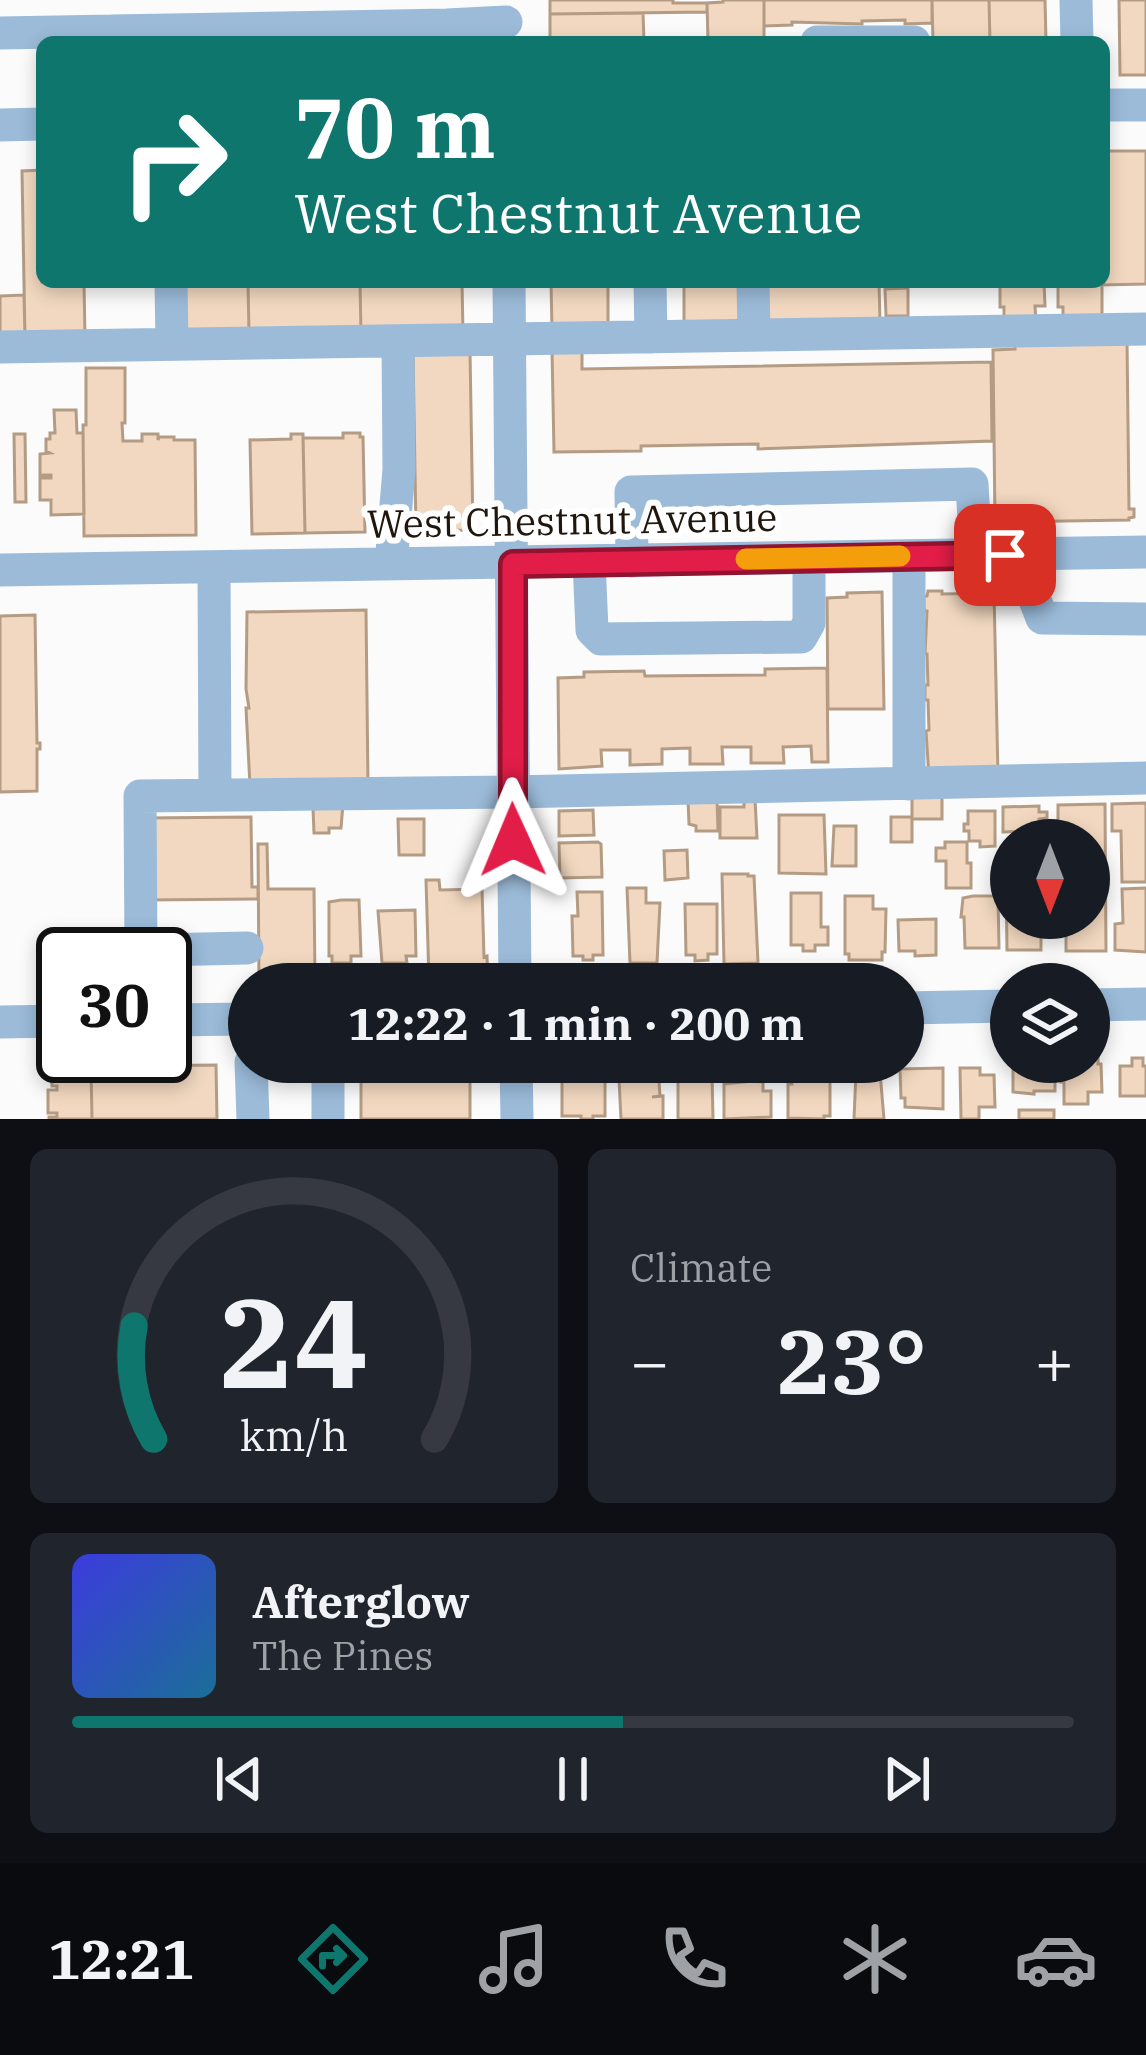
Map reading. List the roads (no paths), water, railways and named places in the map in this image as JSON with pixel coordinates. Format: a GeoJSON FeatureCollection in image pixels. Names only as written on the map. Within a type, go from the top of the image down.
{"type":"FeatureCollection","features":[{"type":"Feature","properties":{"kind":"street"},"geometry":{"type":"LineString","coordinates":[[1076,0],[1077,36]]}},
{"type":"Feature","properties":{"kind":"street"},"geometry":{"type":"LineString","coordinates":[[0,33],[113,36],[358,14],[447,13],[505,21]]}},
{"type":"Feature","properties":{"kind":"street"},"geometry":{"type":"LineString","coordinates":[[1110,105],[1146,105]]}},
{"type":"Feature","properties":{"kind":"street"},"geometry":{"type":"LineString","coordinates":[[0,125],[36,124]]}},
{"type":"Feature","properties":{"kind":"street"},"geometry":{"type":"LineString","coordinates":[[172,288],[172,344]]}},
{"type":"Feature","properties":{"kind":"street"},"geometry":{"type":"LineString","coordinates":[[509,288],[515,963]]}},
{"type":"Feature","properties":{"kind":"street"},"geometry":{"type":"LineString","coordinates":[[650,288],[651,337]]}},
{"type":"Feature","properties":{"kind":"street"},"geometry":{"type":"LineString","coordinates":[[753,288],[754,335]]}},
{"type":"Feature","properties":{"kind":"street"},"geometry":{"type":"LineString","coordinates":[[0,346],[1146,329]]}},
{"type":"Feature","properties":{"kind":"street"},"geometry":{"type":"LineString","coordinates":[[391,564],[399,470],[398,341]]}},
{"type":"Feature","properties":{"kind":"street"},"geometry":{"type":"LineString","coordinates":[[632,561],[631,492],[972,484],[976,555]]}},
{"type":"Feature","properties":{"kind":"street","name":"West Chestnut Avenue"},"geometry":{"type":"LineString","coordinates":[[0,570],[1146,552]]}},
{"type":"Feature","properties":{"kind":"street"},"geometry":{"type":"LineString","coordinates":[[1033,554],[1032,592],[1042,618],[1146,619]]}},
{"type":"Feature","properties":{"kind":"street"},"geometry":{"type":"LineString","coordinates":[[909,556],[909,784]]}},
{"type":"Feature","properties":{"kind":"street"},"geometry":{"type":"LineString","coordinates":[[590,561],[592,630],[601,639],[801,637],[809,623],[809,558]]}},
{"type":"Feature","properties":{"kind":"street"},"geometry":{"type":"LineString","coordinates":[[214,567],[215,795]]}},
{"type":"Feature","properties":{"kind":"street"},"geometry":{"type":"LineString","coordinates":[[141,927],[140,796],[1146,778]]}},
{"type":"Feature","properties":{"kind":"street"},"geometry":{"type":"LineString","coordinates":[[192,949],[248,948]]}},
{"type":"Feature","properties":{"kind":"street"},"geometry":{"type":"LineString","coordinates":[[1110,1005],[1146,1004]]}},
{"type":"Feature","properties":{"kind":"street"},"geometry":{"type":"LineString","coordinates":[[924,1008],[990,1006]]}},
{"type":"Feature","properties":{"kind":"street"},"geometry":{"type":"LineString","coordinates":[[192,1020],[228,1019]]}},
{"type":"Feature","properties":{"kind":"street"},"geometry":{"type":"LineString","coordinates":[[0,1022],[36,1021]]}},
{"type":"Feature","properties":{"kind":"street"},"geometry":{"type":"LineString","coordinates":[[252,1083],[253,1119]]}},
{"type":"Feature","properties":{"kind":"street"},"geometry":{"type":"LineString","coordinates":[[328,1083],[328,1119]]}},
{"type":"Feature","properties":{"kind":"street"},"geometry":{"type":"LineString","coordinates":[[517,1083],[518,1119]]}}]}
